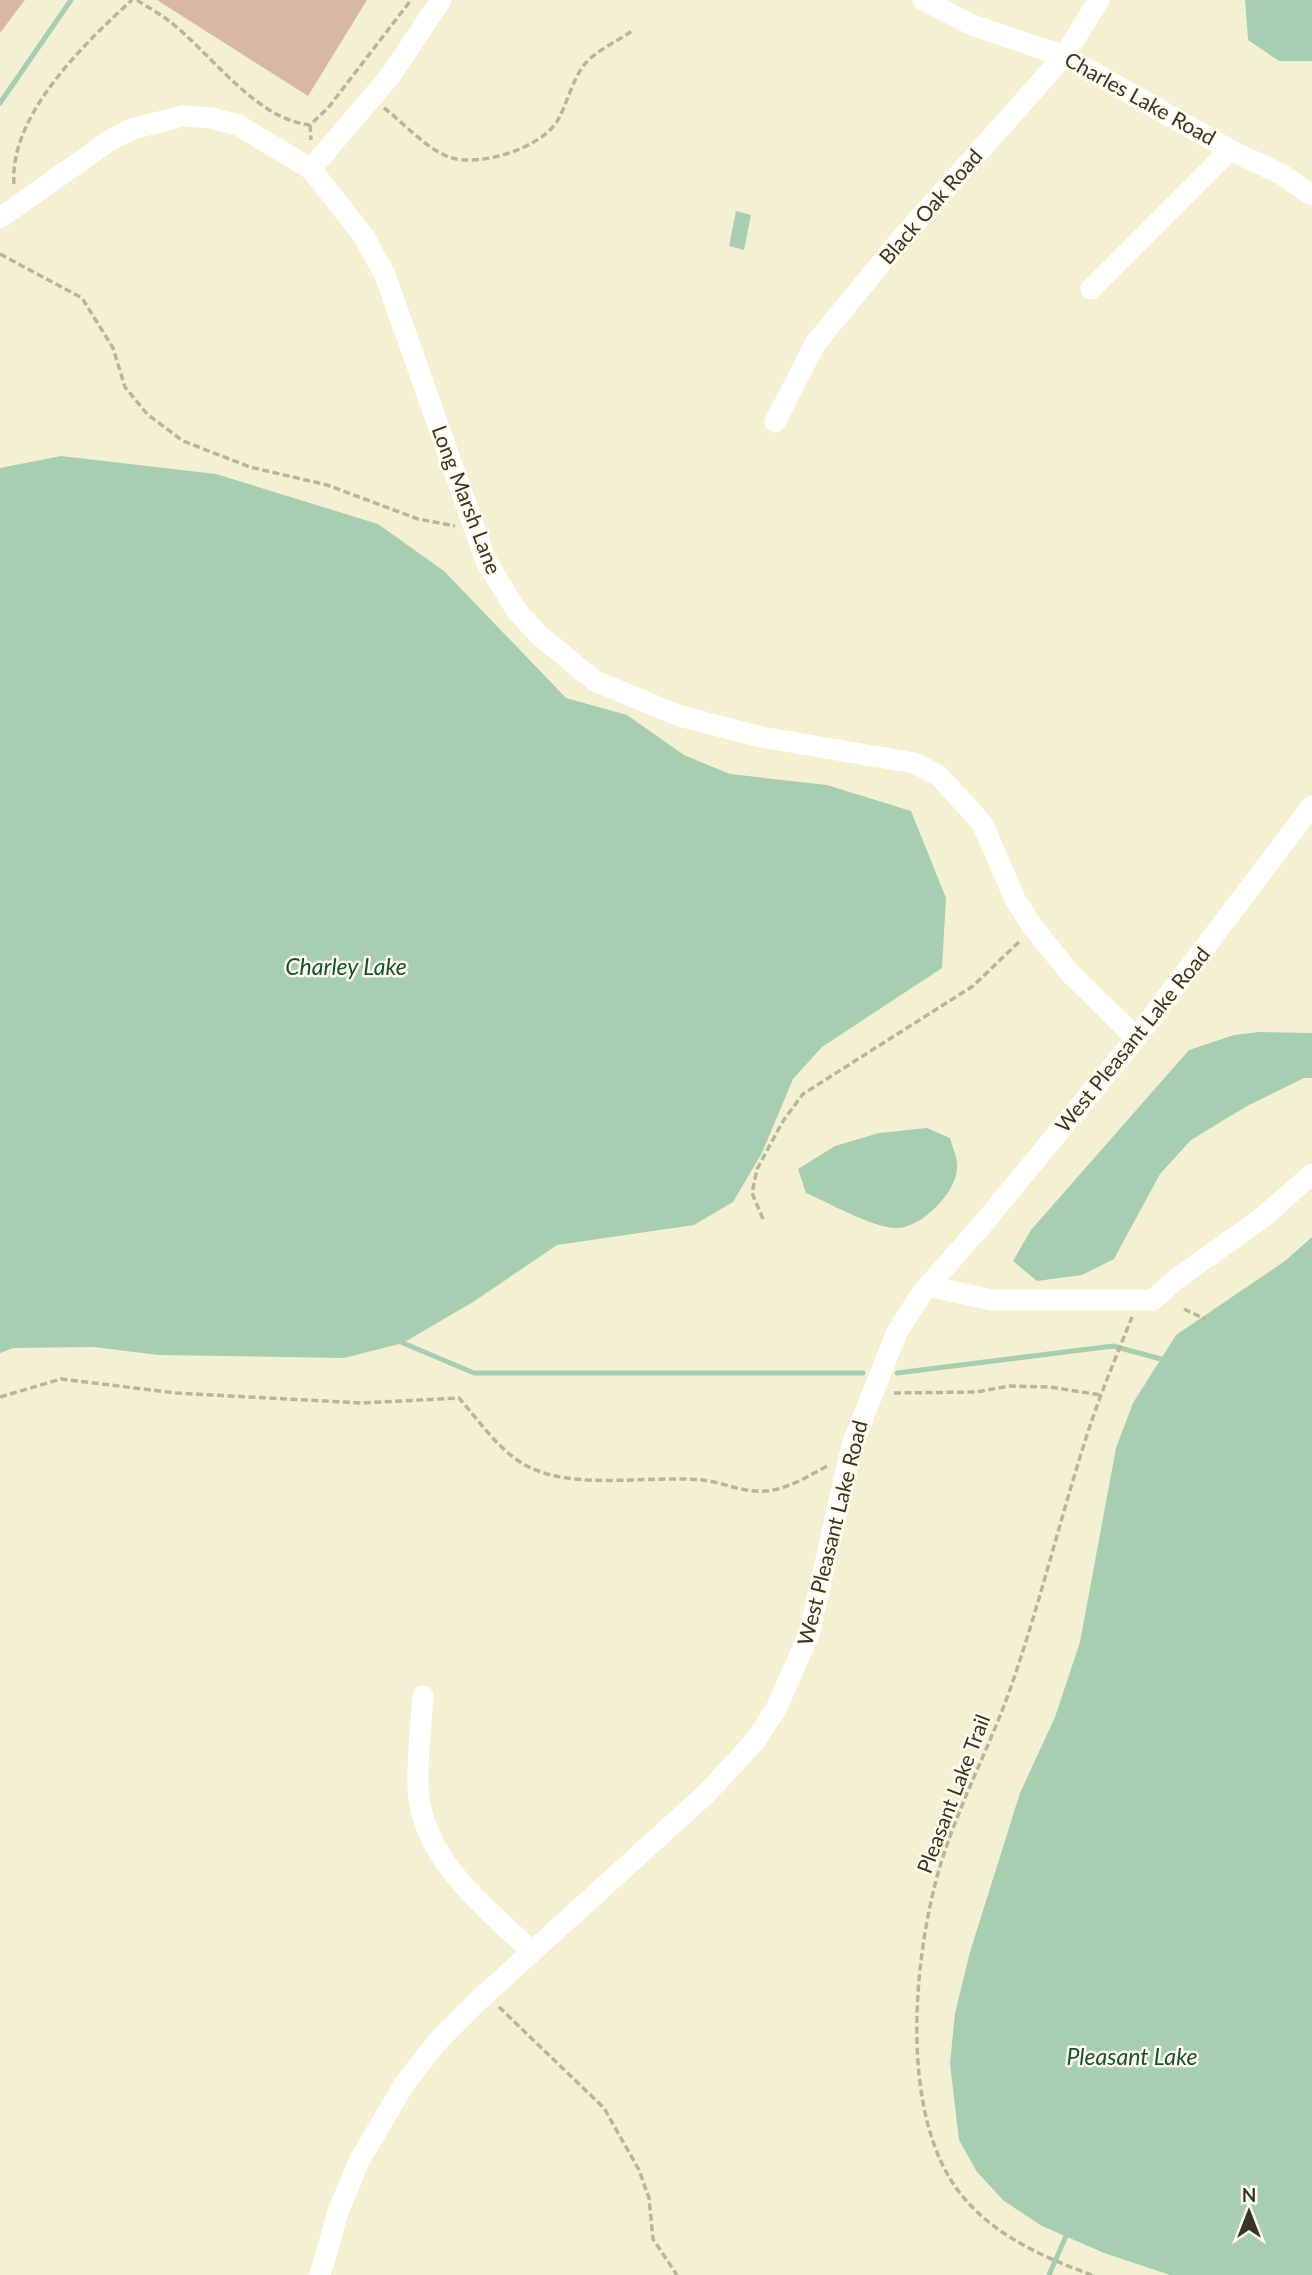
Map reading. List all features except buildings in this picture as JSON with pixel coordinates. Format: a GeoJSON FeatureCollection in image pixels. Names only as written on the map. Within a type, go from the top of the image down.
{"type":"FeatureCollection","features":[{"type":"Feature","properties":{"kind":"street"},"geometry":{"type":"LineString","coordinates":[[8,212],[112,139],[152,122],[183,116],[211,118],[238,125],[311,169],[371,99],[441,0]]}},
{"type":"Feature","properties":{"kind":"street","name":"Charles Lake Road"},"geometry":{"type":"LineString","coordinates":[[923,0],[972,25],[1064,56],[1230,150],[1281,174],[1312,195]]}},
{"type":"Feature","properties":{"kind":"street","name":"Black Oak Road"},"geometry":{"type":"LineString","coordinates":[[775,422],[815,344],[896,245],[1064,56],[1099,0]]}},
{"type":"Feature","properties":{"kind":"street"},"geometry":{"type":"LineString","coordinates":[[1091,289],[1230,150]]}},
{"type":"Feature","properties":{"kind":"street","name":"Long Marsh Lane"},"geometry":{"type":"LineString","coordinates":[[311,169],[363,235],[385,275],[474,530],[492,572],[517,611],[546,640],[595,681],[637,700],[724,729],[903,761],[939,776],[982,823],[1015,898],[1034,929],[1070,973],[1136,1038]]}},
{"type":"Feature","properties":{"kind":"street","name":"West Pleasant Lake Road"},"geometry":{"type":"LineString","coordinates":[[320,2275],[338,2212],[380,2121],[438,2041],[731,1770],[776,1709],[809,1634],[850,1455],[871,1393],[897,1332],[928,1286],[982,1225],[1212,942],[1312,806]]}},
{"type":"Feature","properties":{"kind":"street"},"geometry":{"type":"LineString","coordinates":[[928,1286],[991,1300],[1153,1300],[1179,1277],[1262,1218],[1312,1174]]}},
{"type":"Feature","properties":{"kind":"street"},"geometry":{"type":"LineString","coordinates":[[423,1696],[418,1789],[430,1839],[459,1880],[532,1952]]}},
{"type":"Feature","properties":{"kind":"path"},"geometry":{"type":"LineString","coordinates":[[8,212],[13,171],[21,140],[49,88],[81,47],[135,0],[168,20],[246,93],[294,123],[310,125],[411,0]]}},
{"type":"Feature","properties":{"kind":"path"},"geometry":{"type":"LineString","coordinates":[[371,99],[447,157],[468,162],[488,161],[547,133],[559,119],[566,97],[585,64],[632,31]]}},
{"type":"Feature","properties":{"kind":"path"},"geometry":{"type":"LineString","coordinates":[[0,254],[82,298],[113,348],[125,387],[147,414],[183,441],[250,467],[327,485],[418,519],[474,530]]}},
{"type":"Feature","properties":{"kind":"path"},"geometry":{"type":"LineString","coordinates":[[763,1219],[752,1193],[757,1169],[783,1121],[803,1094],[973,986],[1034,929]]}},
{"type":"Feature","properties":{"kind":"path","name":"Pleasant Lake Trail"},"geometry":{"type":"LineString","coordinates":[[1092,2275],[1060,2265],[1023,2245],[989,2223],[962,2197],[942,2164],[928,2124],[915,2053],[932,1897],[942,1861],[965,1798],[999,1725],[1040,1601],[1101,1395],[1138,1302]]}},
{"type":"Feature","properties":{"kind":"path"},"geometry":{"type":"LineString","coordinates":[[1184,1309],[1205,1319]]}},
{"type":"Feature","properties":{"kind":"path"},"geometry":{"type":"LineString","coordinates":[[0,1397],[61,1379],[176,1393],[362,1403],[459,1398],[508,1454],[534,1469],[610,1480],[702,1480],[765,1492],[793,1483],[850,1455]]}},
{"type":"Feature","properties":{"kind":"path"},"geometry":{"type":"LineString","coordinates":[[871,1393],[976,1392],[1010,1386],[1050,1387],[1101,1395]]}},
{"type":"Feature","properties":{"kind":"path"},"geometry":{"type":"LineString","coordinates":[[486,1994],[604,2108],[639,2170],[649,2198],[653,2239],[677,2275]]}},
{"type":"Feature","properties":{"kind":"shaded area"},"geometry":{"type":"Polygon","coordinates":[[[0,0],[25,0],[0,33],[0,0]]]}},
{"type":"Feature","properties":{"kind":"shaded area"},"geometry":{"type":"Polygon","coordinates":[[[157,0],[367,0],[308,96],[157,0]]]}},
{"type":"Feature","properties":{"kind":"water"},"geometry":{"type":"Polygon","coordinates":[[[1245,0],[1312,0],[1312,61],[1279,61],[1248,40],[1245,0]]]}},
{"type":"Feature","properties":{"kind":"water"},"geometry":{"type":"Polygon","coordinates":[[[736,211],[751,215],[744,250],[729,246],[736,211]]]}},
{"type":"Feature","properties":{"kind":"water","name":"Charley Lake"},"geometry":{"type":"Polygon","coordinates":[[[61,456],[216,474],[378,524],[444,571],[566,698],[627,715],[684,755],[730,774],[827,785],[911,811],[946,898],[942,968],[822,1047],[793,1079],[762,1153],[733,1202],[694,1225],[557,1245],[473,1302],[403,1343],[344,1358],[158,1355],[94,1347],[13,1348],[0,1353],[0,468],[61,456]]]}},
{"type":"Feature","properties":{"kind":"water"},"geometry":{"type":"Polygon","coordinates":[[[1259,1032],[1312,1033],[1312,1078],[1304,1078],[1247,1106],[1191,1140],[1160,1174],[1114,1259],[1082,1275],[1037,1281],[1013,1261],[1031,1230],[1189,1050],[1234,1035],[1259,1032]]]}},
{"type":"Feature","properties":{"kind":"water"},"geometry":{"type":"Polygon","coordinates":[[[927,1128],[950,1138],[957,1162],[956,1175],[946,1196],[918,1221],[898,1228],[888,1227],[865,1220],[806,1193],[798,1169],[835,1146],[879,1133],[927,1128]]]}},
{"type":"Feature","properties":{"kind":"water","name":"Pleasant Lake"},"geometry":{"type":"Polygon","coordinates":[[[1312,1237],[1312,2275],[1170,2275],[1104,2253],[1042,2226],[1004,2201],[977,2172],[959,2140],[950,2064],[955,2013],[970,1952],[1020,1793],[1055,1717],[1080,1642],[1116,1448],[1133,1403],[1176,1335],[1285,1261],[1312,1237]]]}},
{"type":"Feature","properties":{"kind":"waterway"},"geometry":{"type":"LineString","coordinates":[[0,103],[71,0]]}},
{"type":"Feature","properties":{"kind":"waterway"},"geometry":{"type":"LineString","coordinates":[[403,1343],[474,1373],[863,1373]]}},
{"type":"Feature","properties":{"kind":"waterway"},"geometry":{"type":"LineString","coordinates":[[897,1373],[1113,1346],[1161,1359]]}},
{"type":"Feature","properties":{"kind":"waterway"},"geometry":{"type":"LineString","coordinates":[[1049,2275],[1066,2236]]}}]}
